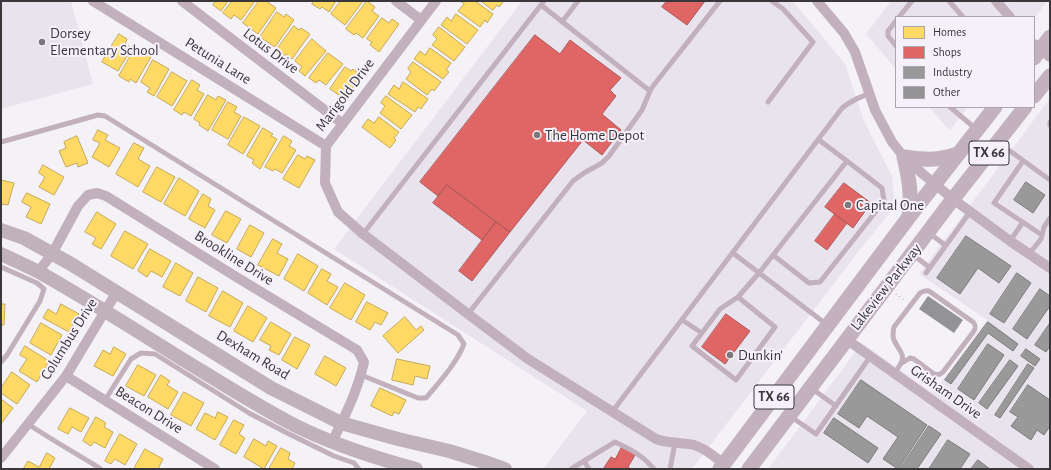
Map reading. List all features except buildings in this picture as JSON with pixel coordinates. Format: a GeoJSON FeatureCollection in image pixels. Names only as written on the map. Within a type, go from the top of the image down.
{"type":"FeatureCollection","features":[{"type":"Feature","properties":{"kind":"main road"},"geometry":{"type":"LineString","coordinates":[[1040,52],[1050,37]]}},
{"type":"Feature","properties":{"kind":"main road"},"geometry":{"type":"LineString","coordinates":[[1035,95],[1050,76]]}},
{"type":"Feature","properties":{"kind":"main road","name":"Lakeview Parkway"},"geometry":{"type":"LineString","coordinates":[[722,467],[909,216],[994,108]]}},
{"type":"Feature","properties":{"kind":"main road","name":"Lakeview Parkway"},"geometry":{"type":"LineString","coordinates":[[749,469],[953,199],[1025,108]]}},
{"type":"Feature","properties":{"kind":"main road"},"geometry":{"type":"LineString","coordinates":[[909,216],[911,192],[909,175],[904,157],[923,160],[936,160],[958,154]]}},
{"type":"Feature","properties":{"kind":"main road"},"geometry":{"type":"LineString","coordinates":[[828,326],[846,339]]}},
{"type":"Feature","properties":{"kind":"street","name":"Petunia Lane"},"geometry":{"type":"LineString","coordinates":[[93,1],[326,146]]}},
{"type":"Feature","properties":{"kind":"street","name":"Lotus Drive"},"geometry":{"type":"LineString","coordinates":[[182,1],[343,124]]}},
{"type":"Feature","properties":{"kind":"street"},"geometry":{"type":"LineString","coordinates":[[396,1],[421,20]]}},
{"type":"Feature","properties":{"kind":"street","name":"Marigold Drive"},"geometry":{"type":"LineString","coordinates":[[436,1],[326,146],[325,183],[338,212],[363,234],[528,358],[656,439],[696,445],[707,451],[722,467]]}},
{"type":"Feature","properties":{"kind":"street"},"geometry":{"type":"LineString","coordinates":[[816,1],[844,33],[856,52],[875,110],[892,142],[904,157],[934,184],[970,212],[1050,268]]}},
{"type":"Feature","properties":{"kind":"street"},"geometry":{"type":"LineString","coordinates":[[996,1],[1009,16]]}},
{"type":"Feature","properties":{"kind":"street","name":"Brookline Drive"},"geometry":{"type":"LineString","coordinates":[[38,272],[52,254],[78,206],[88,195],[97,193],[106,196],[357,350],[364,362],[361,375],[332,442]]}},
{"type":"Feature","properties":{"kind":"street","name":"Dexham Road"},"geometry":{"type":"LineString","coordinates":[[1,230],[24,238],[71,264],[271,388],[341,424],[449,451],[505,469]]}},
{"type":"Feature","properties":{"kind":"street"},"geometry":{"type":"LineString","coordinates":[[1,254],[38,272],[252,402],[297,426],[332,442],[396,467],[416,469]]}},
{"type":"Feature","properties":{"kind":"street","name":"Columbus Drive"},"geometry":{"type":"LineString","coordinates":[[1,458],[66,376],[104,311],[117,292]]}},
{"type":"Feature","properties":{"kind":"street","name":"Grisham Drive"},"geometry":{"type":"LineString","coordinates":[[846,339],[1029,469]]}},
{"type":"Feature","properties":{"kind":"street","name":"Beacon Drive"},"geometry":{"type":"LineString","coordinates":[[66,376],[215,469]]}},
{"type":"Feature","properties":{"kind":"lane"},"geometry":{"type":"LineString","coordinates":[[562,22],[578,1]]}},
{"type":"Feature","properties":{"kind":"lane"},"geometry":{"type":"LineString","coordinates":[[468,314],[573,181],[602,163],[609,156],[642,110],[650,91],[720,1]]}},
{"type":"Feature","properties":{"kind":"lane"},"geometry":{"type":"LineString","coordinates":[[768,102],[813,42],[783,9],[772,1]]}},
{"type":"Feature","properties":{"kind":"lane"},"geometry":{"type":"LineString","coordinates":[[900,16],[912,1]]}},
{"type":"Feature","properties":{"kind":"lane"},"geometry":{"type":"LineString","coordinates":[[949,1],[962,16]]}},
{"type":"Feature","properties":{"kind":"lane"},"geometry":{"type":"LineString","coordinates":[[363,234],[542,3],[562,22],[650,91]]}},
{"type":"Feature","properties":{"kind":"lane"},"geometry":{"type":"LineString","coordinates":[[895,22],[888,31],[888,36],[895,45]]}},
{"type":"Feature","properties":{"kind":"lane"},"geometry":{"type":"LineString","coordinates":[[612,412],[842,108],[850,102],[869,94]]}},
{"type":"Feature","properties":{"kind":"lane"},"geometry":{"type":"LineString","coordinates":[[951,108],[977,130]]}},
{"type":"Feature","properties":{"kind":"lane"},"geometry":{"type":"LineString","coordinates":[[1,142],[98,115],[105,116],[458,335],[464,344],[460,354],[426,398],[418,398],[361,375]]}},
{"type":"Feature","properties":{"kind":"lane"},"geometry":{"type":"LineString","coordinates":[[773,255],[809,282],[820,282],[884,201],[882,188],[819,140]]}},
{"type":"Feature","properties":{"kind":"lane"},"geometry":{"type":"LineString","coordinates":[[998,142],[1050,180]]}},
{"type":"Feature","properties":{"kind":"lane"},"geometry":{"type":"LineString","coordinates":[[738,297],[775,328],[736,380],[692,346],[720,309],[738,297],[759,273],[847,161]]}},
{"type":"Feature","properties":{"kind":"lane"},"geometry":{"type":"LineString","coordinates":[[1023,161],[994,203],[1042,235]]}},
{"type":"Feature","properties":{"kind":"lane"},"geometry":{"type":"LineString","coordinates":[[926,273],[970,212]]}},
{"type":"Feature","properties":{"kind":"lane"},"geometry":{"type":"LineString","coordinates":[[1030,254],[1041,238],[1044,227],[1050,218]]}},
{"type":"Feature","properties":{"kind":"lane"},"geometry":{"type":"LineString","coordinates":[[1010,241],[1023,222]]}},
{"type":"Feature","properties":{"kind":"lane"},"geometry":{"type":"LineString","coordinates":[[928,233],[945,245]]}},
{"type":"Feature","properties":{"kind":"lane"},"geometry":{"type":"LineString","coordinates":[[733,253],[828,326]]}},
{"type":"Feature","properties":{"kind":"lane"},"geometry":{"type":"LineString","coordinates":[[912,254],[929,268]]}},
{"type":"Feature","properties":{"kind":"lane"},"geometry":{"type":"LineString","coordinates":[[1,267],[37,283],[44,289],[40,301],[1,362]]}},
{"type":"Feature","properties":{"kind":"lane"},"geometry":{"type":"LineString","coordinates":[[894,374],[902,363],[910,358],[914,359],[934,374],[940,374],[975,328],[975,324],[926,290],[923,291],[894,328],[894,340],[901,350],[902,363]]}},
{"type":"Feature","properties":{"kind":"lane"},"geometry":{"type":"LineString","coordinates":[[682,320],[702,333]]}},
{"type":"Feature","properties":{"kind":"lane"},"geometry":{"type":"LineString","coordinates":[[105,400],[131,359],[141,353],[154,354],[249,413],[334,456],[354,464],[359,469]]}},
{"type":"Feature","properties":{"kind":"lane"},"geometry":{"type":"LineString","coordinates":[[789,416],[816,434],[870,357]]}},
{"type":"Feature","properties":{"kind":"lane"},"geometry":{"type":"LineString","coordinates":[[811,387],[836,406]]}},
{"type":"Feature","properties":{"kind":"lane"},"geometry":{"type":"LineString","coordinates":[[28,424],[101,469]]}},
{"type":"Feature","properties":{"kind":"lane"},"geometry":{"type":"LineString","coordinates":[[571,469],[615,442],[645,459],[654,469]]}},
{"type":"Feature","properties":{"kind":"lane"},"geometry":{"type":"LineString","coordinates":[[670,469],[676,443]]}},
{"type":"Feature","properties":{"kind":"lane"},"geometry":{"type":"LineString","coordinates":[[584,461],[589,469]]}},
{"type":"Feature","properties":{"kind":"path"},"geometry":{"type":"LineString","coordinates":[[896,294],[911,305]]}},
{"type":"Feature","properties":{"kind":"shaded area","name":"Dorsey Elementary School"},"geometry":{"type":"Polygon","coordinates":[[[1,1],[71,1],[93,84],[1,109],[1,1]]]}},
{"type":"Feature","properties":{"kind":"shaded area"},"geometry":{"type":"Polygon","coordinates":[[[522,1],[793,1],[845,64],[863,119],[892,176],[895,206],[692,469],[543,469],[587,411],[334,249],[522,1]]]}},
{"type":"Feature","properties":{"kind":"shaded area"},"geometry":{"type":"Polygon","coordinates":[[[891,1],[1047,1],[1035,18],[1035,16],[895,16],[895,68],[866,34],[891,1]]]}},
{"type":"Feature","properties":{"kind":"shaded area"},"geometry":{"type":"Polygon","coordinates":[[[1050,98],[1050,469],[768,469],[862,343],[933,393],[987,320],[919,274],[1050,98]]]}},
{"type":"Feature","properties":{"kind":"shaded area"},"geometry":{"type":"Polygon","coordinates":[[[930,108],[967,108],[950,131],[930,108]]]}},
{"type":"Feature","properties":{"kind":"place","name":"Dorsey Elementary School"},"geometry":{"type":"Point","coordinates":[42,42]}},
{"type":"Feature","properties":{"kind":"place","name":"The Home Depot"},"geometry":{"type":"Point","coordinates":[537,135]}},
{"type":"Feature","properties":{"kind":"place","name":"Capital One"},"geometry":{"type":"Point","coordinates":[848,205]}},
{"type":"Feature","properties":{"kind":"place","name":"Dunkin'"},"geometry":{"type":"Point","coordinates":[730,355]}}]}
